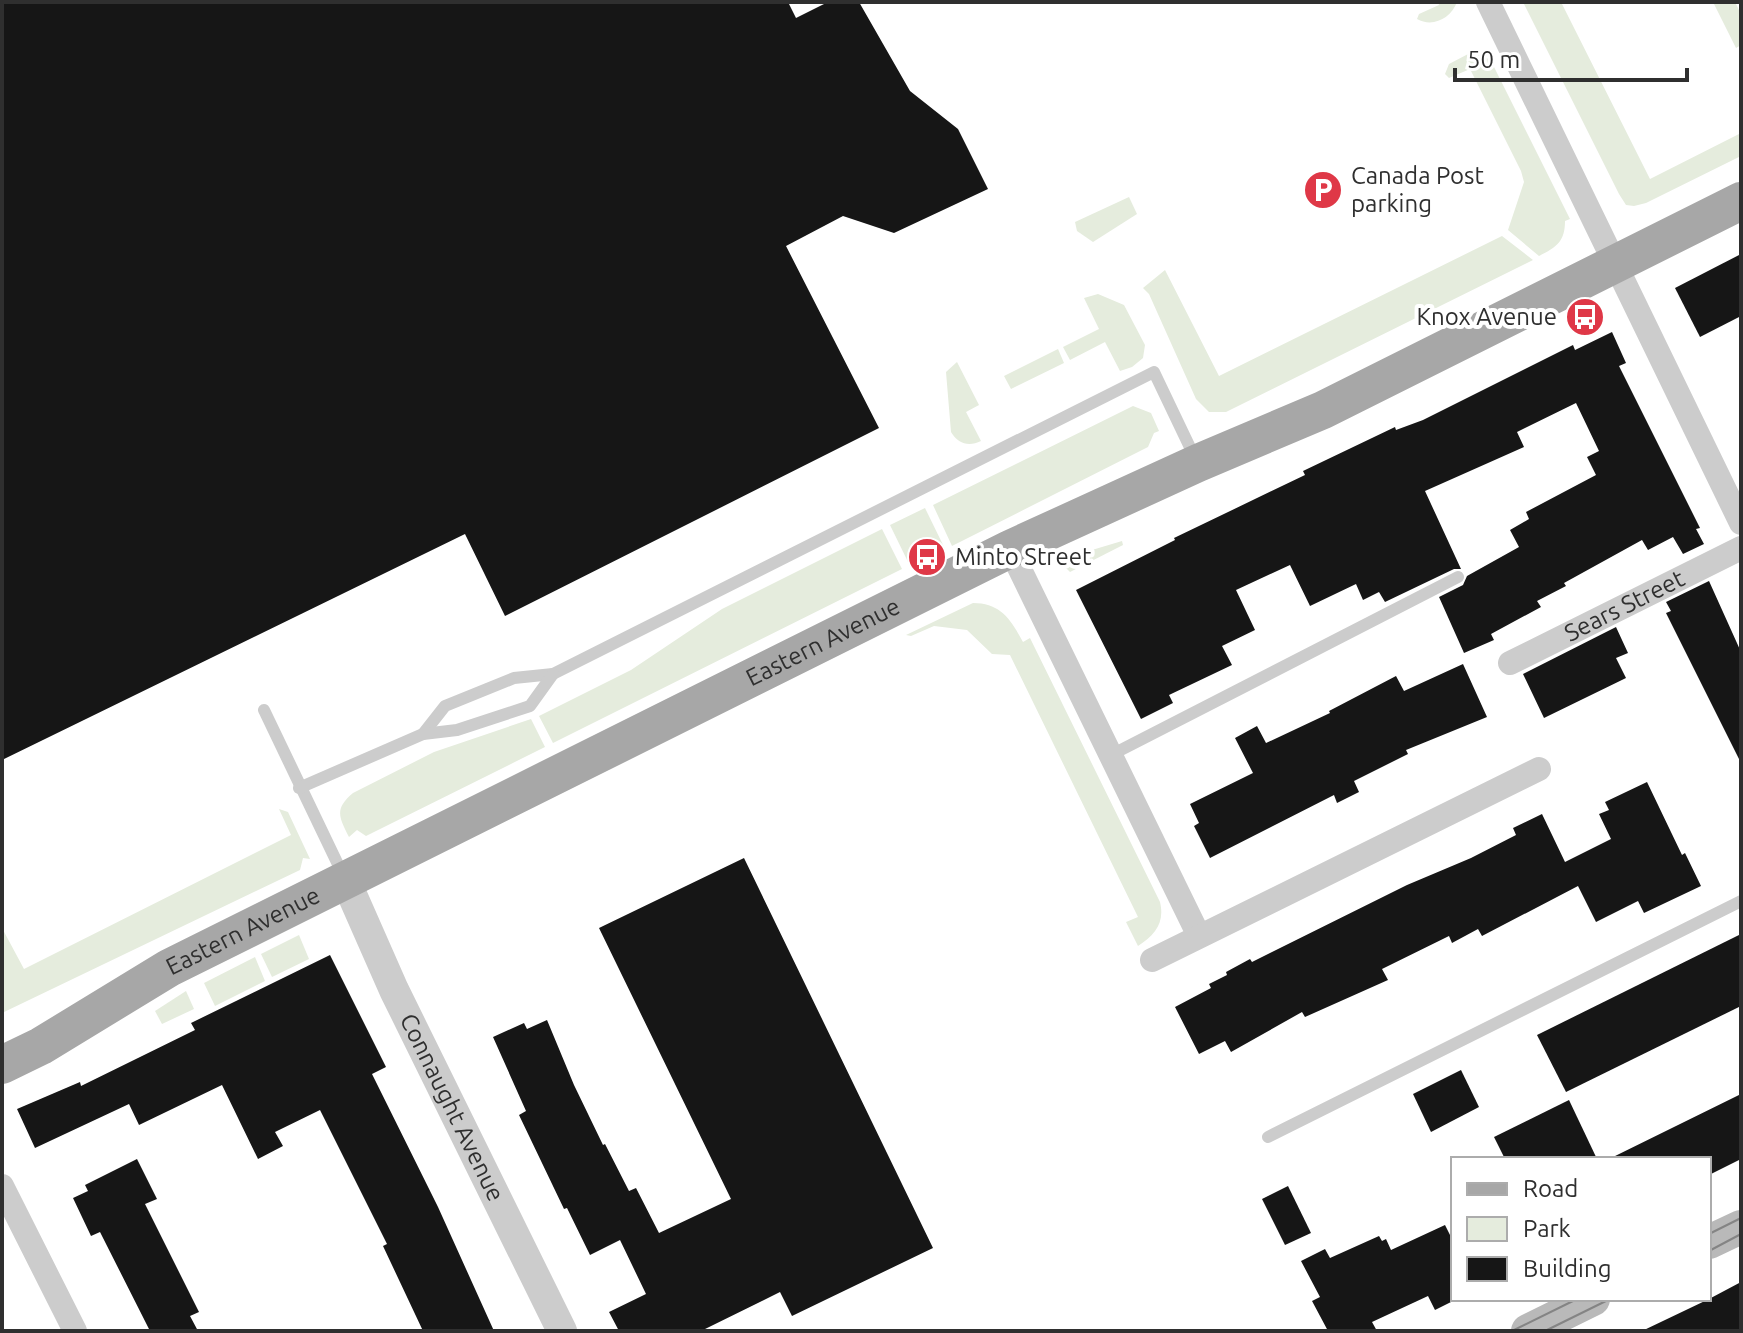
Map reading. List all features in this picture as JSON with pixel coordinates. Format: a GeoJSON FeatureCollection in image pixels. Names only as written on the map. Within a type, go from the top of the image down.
{"type":"FeatureCollection","features":[{"type":"Feature","properties":{"kind":"main road","name":"Eastern Avenue"},"geometry":{"type":"LineString","coordinates":[[2,1065],[41,1046],[169,968],[1010,549],[1323,410],[1741,201]]}},
{"type":"Feature","properties":{"kind":"main road"},"geometry":{"type":"LineString","coordinates":[[1711,1241],[1741,1227]]}},
{"type":"Feature","properties":{"kind":"main road"},"geometry":{"type":"LineString","coordinates":[[1528,1331],[1589,1301]]}},
{"type":"Feature","properties":{"kind":"street"},"geometry":{"type":"LineString","coordinates":[[1488,2],[1741,523]]}},
{"type":"Feature","properties":{"kind":"street","name":"Sears Street"},"geometry":{"type":"LineString","coordinates":[[1510,663],[1741,548]]}},
{"type":"Feature","properties":{"kind":"street"},"geometry":{"type":"LineString","coordinates":[[1010,549],[1199,936]]}},
{"type":"Feature","properties":{"kind":"street"},"geometry":{"type":"LineString","coordinates":[[1152,960],[1539,769]]}},
{"type":"Feature","properties":{"kind":"street","name":"Connaught Avenue"},"geometry":{"type":"LineString","coordinates":[[346,881],[394,990],[562,1331]]}},
{"type":"Feature","properties":{"kind":"street"},"geometry":{"type":"LineString","coordinates":[[2,1186],[75,1331]]}},
{"type":"Feature","properties":{"kind":"lane"},"geometry":{"type":"LineString","coordinates":[[423,734],[445,706],[514,678],[553,674],[1154,372],[1198,463]]}},
{"type":"Feature","properties":{"kind":"lane"},"geometry":{"type":"LineString","coordinates":[[1111,755],[1458,577]]}},
{"type":"Feature","properties":{"kind":"lane"},"geometry":{"type":"LineString","coordinates":[[299,788],[423,734],[457,730],[530,706],[553,674]]}},
{"type":"Feature","properties":{"kind":"lane"},"geometry":{"type":"LineString","coordinates":[[264,710],[346,881]]}},
{"type":"Feature","properties":{"kind":"lane"},"geometry":{"type":"LineString","coordinates":[[1268,1137],[1741,901]]}},
{"type":"Feature","properties":{"kind":"green space"},"geometry":{"type":"Polygon","coordinates":[[[1438,2],[1457,2],[1441,20],[1423,22],[1417,19],[1419,14],[1439,5],[1438,2]]]}},
{"type":"Feature","properties":{"kind":"green space"},"geometry":{"type":"Polygon","coordinates":[[[1523,2],[1561,2],[1650,179],[1741,133],[1741,156],[1646,203],[1626,205],[1523,2]]]}},
{"type":"Feature","properties":{"kind":"green space"},"geometry":{"type":"Polygon","coordinates":[[[1713,2],[1735,2],[1741,14],[1741,45],[1736,48],[1713,2]]]}},
{"type":"Feature","properties":{"kind":"green space"},"geometry":{"type":"Polygon","coordinates":[[[1470,53],[1491,61],[1570,219],[1565,221],[1559,243],[1539,256],[1508,230],[1524,182],[1470,69],[1449,78],[1445,74],[1449,64],[1470,53]]]}},
{"type":"Feature","properties":{"kind":"green space"},"geometry":{"type":"Polygon","coordinates":[[[1129,197],[1137,214],[1093,242],[1077,231],[1075,222],[1129,197]]]}},
{"type":"Feature","properties":{"kind":"green space"},"geometry":{"type":"Polygon","coordinates":[[[1502,236],[1533,260],[1226,412],[1209,412],[1196,399],[1149,294],[1143,288],[1165,270],[1219,376],[1502,236]]]}},
{"type":"Feature","properties":{"kind":"green space"},"geometry":{"type":"Polygon","coordinates":[[[1098,294],[1124,305],[1145,345],[1143,358],[1132,367],[1120,371],[1105,342],[1070,360],[1063,347],[1099,329],[1084,298],[1098,294]]]}},
{"type":"Feature","properties":{"kind":"green space"},"geometry":{"type":"Polygon","coordinates":[[[1058,349],[1064,363],[1011,389],[1004,376],[1058,349]]]}},
{"type":"Feature","properties":{"kind":"green space"},"geometry":{"type":"Polygon","coordinates":[[[957,362],[979,405],[966,412],[981,441],[972,444],[960,442],[951,432],[946,372],[957,362]]]}},
{"type":"Feature","properties":{"kind":"green space"},"geometry":{"type":"Polygon","coordinates":[[[1133,406],[1151,413],[1159,431],[1154,433],[1148,447],[952,546],[933,505],[1133,406]]]}},
{"type":"Feature","properties":{"kind":"green space"},"geometry":{"type":"Polygon","coordinates":[[[925,508],[945,549],[937,553],[933,545],[915,554],[918,562],[910,566],[890,525],[925,508]]]}},
{"type":"Feature","properties":{"kind":"green space"},"geometry":{"type":"Polygon","coordinates":[[[882,529],[902,569],[553,743],[539,716],[631,670],[722,609],[882,529]]]}},
{"type":"Feature","properties":{"kind":"green space"},"geometry":{"type":"Polygon","coordinates":[[[1122,541],[1123,545],[1070,572],[1066,568],[1082,553],[1122,541]]]}},
{"type":"Feature","properties":{"kind":"green space"},"geometry":{"type":"Polygon","coordinates":[[[973,603],[998,610],[1009,620],[1023,642],[1030,638],[1160,902],[1161,916],[1157,928],[1138,946],[1126,922],[1138,917],[1010,655],[992,654],[967,630],[934,626],[911,636],[906,635],[973,603]]]}},
{"type":"Feature","properties":{"kind":"green space"},"geometry":{"type":"Polygon","coordinates":[[[531,719],[545,747],[366,836],[357,830],[349,837],[340,814],[343,804],[353,793],[434,752],[531,719]]]}},
{"type":"Feature","properties":{"kind":"green space"},"geometry":{"type":"Polygon","coordinates":[[[279,809],[288,812],[310,859],[303,858],[300,870],[2,1013],[2,928],[24,969],[291,835],[279,809]]]}},
{"type":"Feature","properties":{"kind":"green space"},"geometry":{"type":"Polygon","coordinates":[[[299,935],[309,959],[272,977],[261,954],[299,935]]]}},
{"type":"Feature","properties":{"kind":"green space"},"geometry":{"type":"Polygon","coordinates":[[[255,957],[265,981],[215,1006],[204,983],[255,957]]]}},
{"type":"Feature","properties":{"kind":"green space"},"geometry":{"type":"Polygon","coordinates":[[[186,991],[194,1009],[162,1024],[155,1011],[186,991]]]}},
{"type":"Feature","properties":{"kind":"building"},"geometry":{"type":"Polygon","coordinates":[[[2,2],[788,2],[796,18],[828,2],[859,2],[910,91],[958,129],[988,189],[894,233],[843,216],[786,246],[879,428],[505,616],[465,534],[2,760],[2,2]]]}},
{"type":"Feature","properties":{"kind":"building"},"geometry":{"type":"Polygon","coordinates":[[[1741,254],[1741,316],[1700,337],[1675,288],[1741,254]]]}},
{"type":"Feature","properties":{"kind":"building"},"geometry":{"type":"Polygon","coordinates":[[[1612,332],[1626,363],[1619,366],[1700,528],[1696,529],[1704,544],[1683,554],[1673,537],[1648,550],[1642,540],[1564,583],[1566,586],[1537,601],[1541,607],[1491,634],[1494,640],[1464,653],[1439,597],[1463,585],[1467,576],[1519,547],[1510,530],[1529,519],[1526,512],[1596,475],[1587,457],[1599,451],[1576,403],[1517,432],[1524,447],[1425,491],[1461,569],[1454,569],[1385,602],[1379,592],[1363,600],[1356,584],[1310,606],[1290,565],[1236,590],[1255,630],[1222,646],[1232,665],[1169,695],[1173,703],[1141,719],[1076,590],[1174,538],[1305,475],[1303,471],[1395,427],[1396,430],[1423,420],[1573,345],[1575,350],[1612,332]]]}},
{"type":"Feature","properties":{"kind":"building"},"geometry":{"type":"Polygon","coordinates":[[[1709,581],[1741,652],[1741,763],[1666,613],[1671,611],[1666,602],[1709,581]]]}},
{"type":"Feature","properties":{"kind":"building"},"geometry":{"type":"Polygon","coordinates":[[[1616,627],[1628,653],[1616,658],[1626,678],[1544,718],[1523,674],[1616,627]]]}},
{"type":"Feature","properties":{"kind":"building"},"geometry":{"type":"Polygon","coordinates":[[[1463,664],[1487,717],[1406,750],[1408,754],[1354,781],[1359,792],[1337,803],[1334,795],[1210,858],[1194,826],[1199,823],[1190,804],[1253,773],[1235,738],[1257,726],[1266,743],[1330,713],[1396,676],[1404,691],[1463,664]]]}},
{"type":"Feature","properties":{"kind":"building"},"geometry":{"type":"Polygon","coordinates":[[[1647,782],[1682,855],[1685,853],[1701,886],[1644,913],[1638,901],[1596,922],[1578,886],[1482,936],[1478,929],[1452,943],[1449,936],[1382,969],[1388,980],[1305,1017],[1302,1012],[1231,1052],[1225,1041],[1199,1054],[1175,1007],[1211,988],[1209,984],[1227,975],[1226,972],[1407,885],[1471,858],[1516,835],[1513,828],[1542,814],[1565,862],[1611,839],[1599,814],[1609,810],[1605,802],[1647,782]]]}},
{"type":"Feature","properties":{"kind":"building"},"geometry":{"type":"Polygon","coordinates":[[[744,858],[933,1248],[792,1316],[780,1292],[701,1331],[619,1331],[609,1312],[646,1294],[620,1240],[590,1255],[519,1115],[526,1111],[493,1037],[524,1023],[527,1029],[547,1020],[603,1145],[629,1191],[636,1188],[659,1233],[731,1199],[599,928],[744,858]]]}},
{"type":"Feature","properties":{"kind":"building"},"geometry":{"type":"Polygon","coordinates":[[[1741,934],[1741,1006],[1566,1092],[1537,1035],[1741,934]]]}},
{"type":"Feature","properties":{"kind":"building"},"geometry":{"type":"Polygon","coordinates":[[[330,955],[386,1067],[372,1074],[438,1207],[494,1331],[423,1331],[383,1246],[387,1244],[320,1110],[275,1132],[283,1146],[258,1159],[222,1085],[139,1125],[129,1104],[35,1148],[17,1109],[80,1082],[81,1086],[195,1030],[191,1023],[330,955]]]}},
{"type":"Feature","properties":{"kind":"building"},"geometry":{"type":"Polygon","coordinates":[[[1461,1070],[1479,1107],[1431,1132],[1413,1094],[1461,1070]]]}},
{"type":"Feature","properties":{"kind":"building"},"geometry":{"type":"Polygon","coordinates":[[[1741,1094],[1741,1159],[1711,1174],[1711,1157],[1613,1157],[1741,1094]]]}},
{"type":"Feature","properties":{"kind":"building"},"geometry":{"type":"Polygon","coordinates":[[[1569,1100],[1596,1157],[1504,1157],[1494,1137],[1569,1100]]]}},
{"type":"Feature","properties":{"kind":"building"},"geometry":{"type":"Polygon","coordinates":[[[137,1159],[157,1199],[145,1204],[199,1312],[190,1316],[198,1331],[150,1331],[100,1232],[91,1236],[73,1198],[88,1191],[85,1185],[137,1159]]]}},
{"type":"Feature","properties":{"kind":"building"},"geometry":{"type":"Polygon","coordinates":[[[1288,1186],[1311,1233],[1285,1245],[1262,1199],[1288,1186]]]}},
{"type":"Feature","properties":{"kind":"building"},"geometry":{"type":"Polygon","coordinates":[[[1445,1225],[1451,1237],[1453,1301],[1435,1310],[1428,1296],[1372,1322],[1377,1331],[1328,1331],[1312,1301],[1320,1297],[1301,1261],[1325,1249],[1330,1258],[1379,1236],[1382,1241],[1386,1239],[1391,1250],[1445,1225]]]}},
{"type":"Feature","properties":{"kind":"building"},"geometry":{"type":"Polygon","coordinates":[[[1741,1282],[1741,1331],[1642,1331],[1705,1301],[1711,1301],[1711,1298],[1741,1282]]]}},
{"type":"Feature","properties":{"kind":"tram line"},"geometry":{"type":"LineString","coordinates":[[1711,1233],[1741,1218]]}},
{"type":"Feature","properties":{"kind":"tram line"},"geometry":{"type":"LineString","coordinates":[[1711,1250],[1741,1234]]}},
{"type":"Feature","properties":{"kind":"tram line"},"geometry":{"type":"LineString","coordinates":[[1512,1331],[1573,1301]]}},
{"type":"Feature","properties":{"kind":"tram line"},"geometry":{"type":"LineString","coordinates":[[1545,1331],[1606,1301]]}},
{"type":"Feature","properties":{"kind":"place","name":"Canada Post parking"},"geometry":{"type":"Point","coordinates":[1323,190]}},
{"type":"Feature","properties":{"kind":"place","name":"Knox Avenue"},"geometry":{"type":"Point","coordinates":[1585,317]}},
{"type":"Feature","properties":{"kind":"place","name":"Minto Street"},"geometry":{"type":"Point","coordinates":[927,557]}}]}
